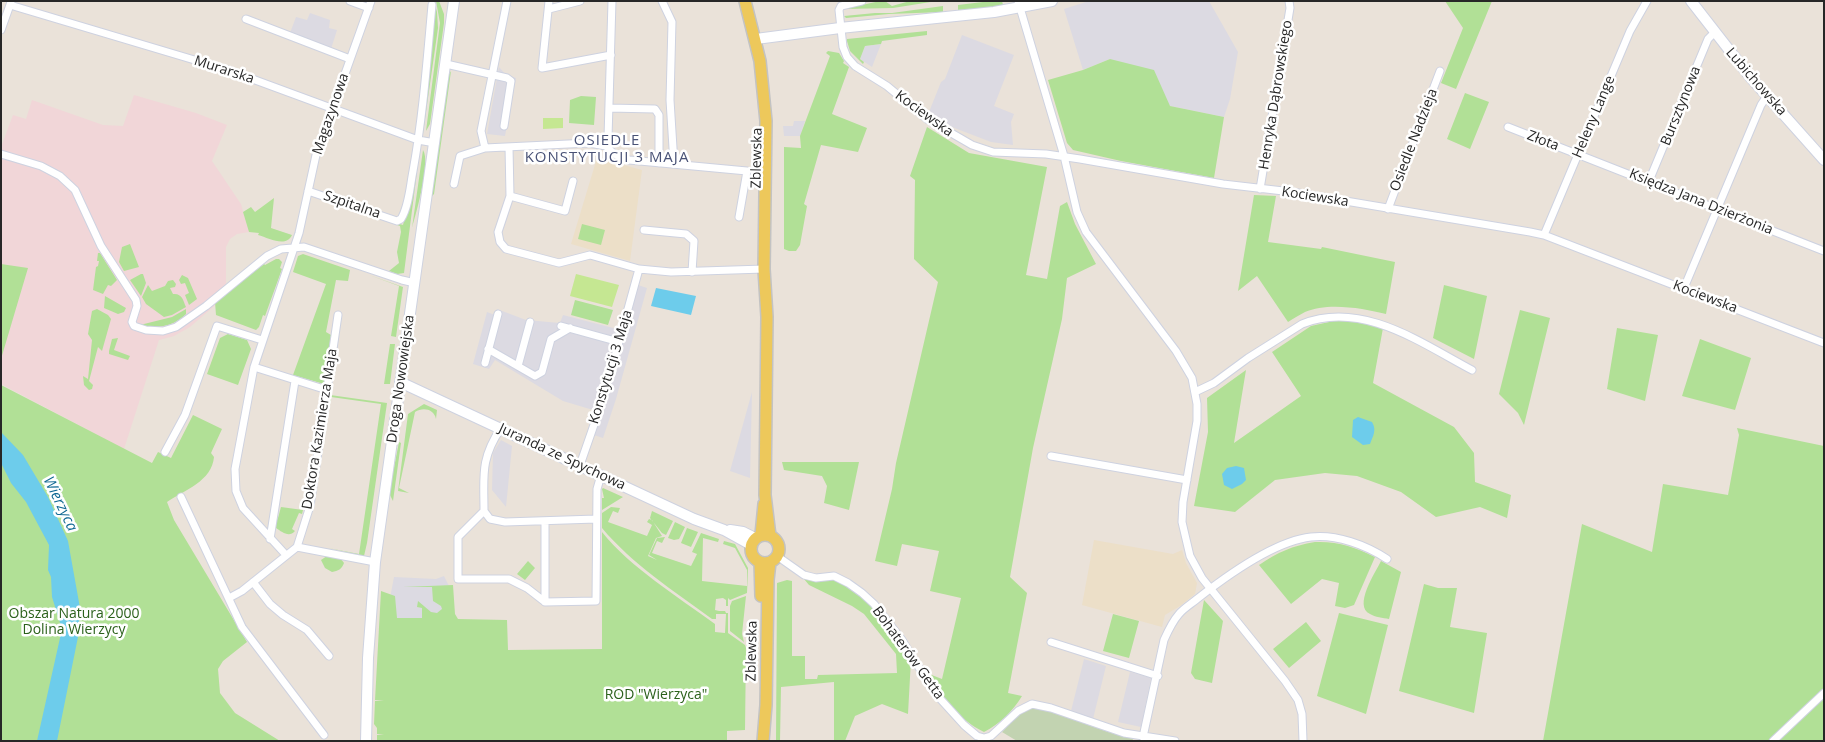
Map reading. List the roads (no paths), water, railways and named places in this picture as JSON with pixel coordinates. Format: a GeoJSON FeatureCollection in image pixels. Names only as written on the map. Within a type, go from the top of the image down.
{"type":"FeatureCollection","features":[{"type":"Feature","properties":{"kind":"main road","name":"Zblewska"},"geometry":{"type":"LineString","coordinates":[[745,1],[768,68],[772,120],[770,277],[766,317]]}},
{"type":"Feature","properties":{"kind":"main road","name":"Zblewska"},"geometry":{"type":"LineString","coordinates":[[752,1],[759,39],[766,121],[764,269],[766,317],[765,495],[759,538]]}},
{"type":"Feature","properties":{"kind":"main road"},"geometry":{"type":"LineString","coordinates":[[759,538],[777,542],[779,552],[769,560],[752,556],[759,538]]}},
{"type":"Feature","properties":{"kind":"main road","name":"Zblewska"},"geometry":{"type":"LineString","coordinates":[[763,740],[766,705],[769,560]]}},
{"type":"Feature","properties":{"kind":"street"},"geometry":{"type":"LineString","coordinates":[[350,1],[370,5]]}},
{"type":"Feature","properties":{"kind":"street","name":"Droga Nowowiejska"},"geometry":{"type":"LineString","coordinates":[[448,1],[451,18]]}},
{"type":"Feature","properties":{"kind":"street","name":"Droga Nowowiejska"},"geometry":{"type":"LineString","coordinates":[[366,741],[368,658],[376,562],[454,1]]}},
{"type":"Feature","properties":{"kind":"street"},"geometry":{"type":"LineString","coordinates":[[485,148],[481,131],[506,1]]}},
{"type":"Feature","properties":{"kind":"street"},"geometry":{"type":"LineString","coordinates":[[580,1],[549,5],[542,68],[611,55]]}},
{"type":"Feature","properties":{"kind":"street"},"geometry":{"type":"LineString","coordinates":[[606,146],[608,138],[612,1]]}},
{"type":"Feature","properties":{"kind":"street"},"geometry":{"type":"LineString","coordinates":[[662,1],[672,22],[670,100],[674,164]]}},
{"type":"Feature","properties":{"kind":"street"},"geometry":{"type":"LineString","coordinates":[[840,28],[839,12],[841,6],[862,1]]}},
{"type":"Feature","properties":{"kind":"street"},"geometry":{"type":"LineString","coordinates":[[759,39],[840,28],[976,14],[1019,5],[1052,1]]}},
{"type":"Feature","properties":{"kind":"street","name":"Henryka Dąbrowskiego"},"geometry":{"type":"LineString","coordinates":[[1260,189],[1289,1]]}},
{"type":"Feature","properties":{"kind":"street","name":"Heleny Lange"},"geometry":{"type":"LineString","coordinates":[[1544,235],[1630,31],[1647,1]]}},
{"type":"Feature","properties":{"kind":"street","name":"Lubichowska"},"geometry":{"type":"LineString","coordinates":[[1691,1],[1751,78],[1824,160]]}},
{"type":"Feature","properties":{"kind":"street"},"geometry":{"type":"LineString","coordinates":[[1,30],[11,3]]}},
{"type":"Feature","properties":{"kind":"street","name":"Murarska"},"geometry":{"type":"LineString","coordinates":[[11,3],[208,64],[418,140],[435,143]]}},
{"type":"Feature","properties":{"kind":"street","name":"Magazynowa"},"geometry":{"type":"LineString","coordinates":[[286,555],[243,508],[236,491],[235,469],[254,367],[299,233],[312,169],[370,5]]}},
{"type":"Feature","properties":{"kind":"street"},"geometry":{"type":"LineString","coordinates":[[418,140],[432,5]]}},
{"type":"Feature","properties":{"kind":"street"},"geometry":{"type":"LineString","coordinates":[[1019,5],[1064,156],[1077,212],[1086,232],[1176,351],[1192,378],[1197,421],[1182,522],[1190,556],[1210,589],[1285,681],[1298,700],[1302,714],[1303,741]]}},
{"type":"Feature","properties":{"kind":"street","name":"Magazynowa"},"geometry":{"type":"LineString","coordinates":[[246,19],[350,59]]}},
{"type":"Feature","properties":{"kind":"street","name":"Kociewska"},"geometry":{"type":"LineString","coordinates":[[840,28],[843,47],[847,57],[855,66],[886,86],[939,127],[972,145],[993,152],[1064,156],[1260,189],[1292,192],[1544,235],[1824,343]]}},
{"type":"Feature","properties":{"kind":"street","name":"Bursztynowa"},"geometry":{"type":"LineString","coordinates":[[1650,181],[1708,39],[1715,32]]}},
{"type":"Feature","properties":{"kind":"street"},"geometry":{"type":"LineString","coordinates":[[446,64],[507,78],[511,81],[504,126]]}},
{"type":"Feature","properties":{"kind":"street","name":"Osiedle Nadzieja"},"geometry":{"type":"LineString","coordinates":[[1388,209],[1440,71]]}},
{"type":"Feature","properties":{"kind":"street"},"geometry":{"type":"LineString","coordinates":[[1684,288],[1761,105],[1767,96]]}},
{"type":"Feature","properties":{"kind":"street"},"geometry":{"type":"LineString","coordinates":[[609,108],[655,109],[659,115],[659,164]]}},
{"type":"Feature","properties":{"kind":"street","name":"Złota"},"geometry":{"type":"LineString","coordinates":[[1508,127],[1578,154]]}},
{"type":"Feature","properties":{"kind":"street","name":"Szpitalna"},"geometry":{"type":"LineString","coordinates":[[308,190],[397,221],[401,219],[405,208],[418,140]]}},
{"type":"Feature","properties":{"kind":"street"},"geometry":{"type":"LineString","coordinates":[[454,184],[460,156],[485,148],[589,143],[606,146],[614,154],[629,160],[747,171],[739,217]]}},
{"type":"Feature","properties":{"kind":"street"},"geometry":{"type":"LineString","coordinates":[[509,147],[510,196],[498,232],[500,242],[506,249],[559,263],[590,255],[640,269],[671,272],[764,269]]}},
{"type":"Feature","properties":{"kind":"street"},"geometry":{"type":"LineString","coordinates":[[1,154],[41,166],[60,176],[76,190],[101,246],[136,300],[137,306],[132,322],[134,326],[146,330],[163,331],[176,327],[206,306],[267,256],[281,249],[304,247],[415,283]]}},
{"type":"Feature","properties":{"kind":"street","name":"Księdza Jana Dzierżonia"},"geometry":{"type":"LineString","coordinates":[[1578,154],[1824,251]]}},
{"type":"Feature","properties":{"kind":"street"},"geometry":{"type":"LineString","coordinates":[[510,196],[565,211],[573,181]]}},
{"type":"Feature","properties":{"kind":"street"},"geometry":{"type":"LineString","coordinates":[[644,230],[686,234],[694,240],[692,272]]}},
{"type":"Feature","properties":{"kind":"street","name":"Konstytucji 3 Maja"},"geometry":{"type":"LineString","coordinates":[[580,466],[604,396],[640,269]]}},
{"type":"Feature","properties":{"kind":"street"},"geometry":{"type":"LineString","coordinates":[[484,363],[498,314]]}},
{"type":"Feature","properties":{"kind":"street","name":"Doktora Kazimierza Maja"},"geometry":{"type":"LineString","coordinates":[[298,547],[300,533],[310,506],[338,315]]}},
{"type":"Feature","properties":{"kind":"street"},"geometry":{"type":"LineString","coordinates":[[1195,392],[1214,383],[1297,327],[1312,320],[1328,318],[1347,317],[1368,320],[1389,327],[1472,370]]}},
{"type":"Feature","properties":{"kind":"street"},"geometry":{"type":"LineString","coordinates":[[518,366],[530,322]]}},
{"type":"Feature","properties":{"kind":"street"},"geometry":{"type":"LineString","coordinates":[[165,452],[185,414],[217,326],[262,340]]}},
{"type":"Feature","properties":{"kind":"street"},"geometry":{"type":"LineString","coordinates":[[561,326],[619,342]]}},
{"type":"Feature","properties":{"kind":"street"},"geometry":{"type":"LineString","coordinates":[[488,349],[535,376],[542,372],[551,339],[570,328]]}},
{"type":"Feature","properties":{"kind":"street"},"geometry":{"type":"LineString","coordinates":[[254,367],[327,390]]}},
{"type":"Feature","properties":{"kind":"street"},"geometry":{"type":"LineString","coordinates":[[270,539],[295,381]]}},
{"type":"Feature","properties":{"kind":"street","name":"Juranda ze Spychowa"},"geometry":{"type":"LineString","coordinates":[[400,382],[694,519],[724,530],[759,538]]}},
{"type":"Feature","properties":{"kind":"street"},"geometry":{"type":"LineString","coordinates":[[501,428],[491,443],[484,465],[484,511],[490,518],[505,522],[596,519]]}},
{"type":"Feature","properties":{"kind":"street"},"geometry":{"type":"LineString","coordinates":[[1051,456],[1187,480]]}},
{"type":"Feature","properties":{"kind":"street"},"geometry":{"type":"LineString","coordinates":[[484,511],[458,536],[458,579],[509,579],[528,588],[545,602],[596,601],[597,485],[601,475]]}},
{"type":"Feature","properties":{"kind":"street"},"geometry":{"type":"LineString","coordinates":[[181,497],[242,627],[324,735]]}},
{"type":"Feature","properties":{"kind":"street"},"geometry":{"type":"LineString","coordinates":[[545,521],[545,602]]}},
{"type":"Feature","properties":{"kind":"street"},"geometry":{"type":"LineString","coordinates":[[1143,737],[1158,676],[1164,640],[1170,626],[1180,614],[1210,589],[1274,549],[1310,537],[1326,537],[1346,541],[1387,559]]}},
{"type":"Feature","properties":{"kind":"street"},"geometry":{"type":"LineString","coordinates":[[229,598],[242,591],[298,547],[376,562]]}},
{"type":"Feature","properties":{"kind":"street","name":"Bohaterów Getta"},"geometry":{"type":"LineString","coordinates":[[769,560],[816,578],[830,575],[848,583],[874,604],[902,640],[934,692],[964,725],[977,736],[984,738],[991,736],[1018,711],[1032,704],[1051,708],[1114,730],[1143,737],[1175,741]]}},
{"type":"Feature","properties":{"kind":"street"},"geometry":{"type":"LineString","coordinates":[[253,582],[270,604],[307,630],[329,656]]}},
{"type":"Feature","properties":{"kind":"street"},"geometry":{"type":"LineString","coordinates":[[1051,642],[1158,676]]}},
{"type":"Feature","properties":{"kind":"street"},"geometry":{"type":"LineString","coordinates":[[1773,741],[1824,693]]}},
{"type":"Feature","properties":{"kind":"water"},"geometry":{"type":"Polygon","coordinates":[[[656,288],[696,296],[691,315],[651,306],[656,288]]]}},
{"type":"Feature","properties":{"kind":"water"},"geometry":{"type":"Polygon","coordinates":[[[1358,417],[1372,422],[1374,433],[1370,444],[1363,445],[1352,437],[1353,420],[1358,417]]]}},
{"type":"Feature","properties":{"kind":"water"},"geometry":{"type":"Polygon","coordinates":[[[1,432],[23,455],[48,497],[68,541],[80,608],[78,637],[57,741],[37,741],[62,629],[52,597],[51,577],[48,570],[49,545],[26,502],[11,483],[1,463],[1,432]]]}},
{"type":"Feature","properties":{"kind":"water"},"geometry":{"type":"Polygon","coordinates":[[[1236,466],[1244,468],[1246,480],[1232,489],[1224,485],[1222,474],[1227,468],[1236,466]]]}},
{"type":"Feature","properties":{"kind":"district","name":"OSIEDLE KONSTYTUCJI 3 MAJA"},"geometry":{"type":"Point","coordinates":[607,150]}},
{"type":"Feature","properties":{"kind":"water label","name":"Wierzyca"},"geometry":{"type":"Point","coordinates":[60,504]}},
{"type":"Feature","properties":{"kind":"park label","name":"Obszar Natura 2000 Dolina Wierzycy"},"geometry":{"type":"Point","coordinates":[74,622]}},
{"type":"Feature","properties":{"kind":"park label","name":"ROD \"Wierzyca\""},"geometry":{"type":"Point","coordinates":[656,695]}}]}
